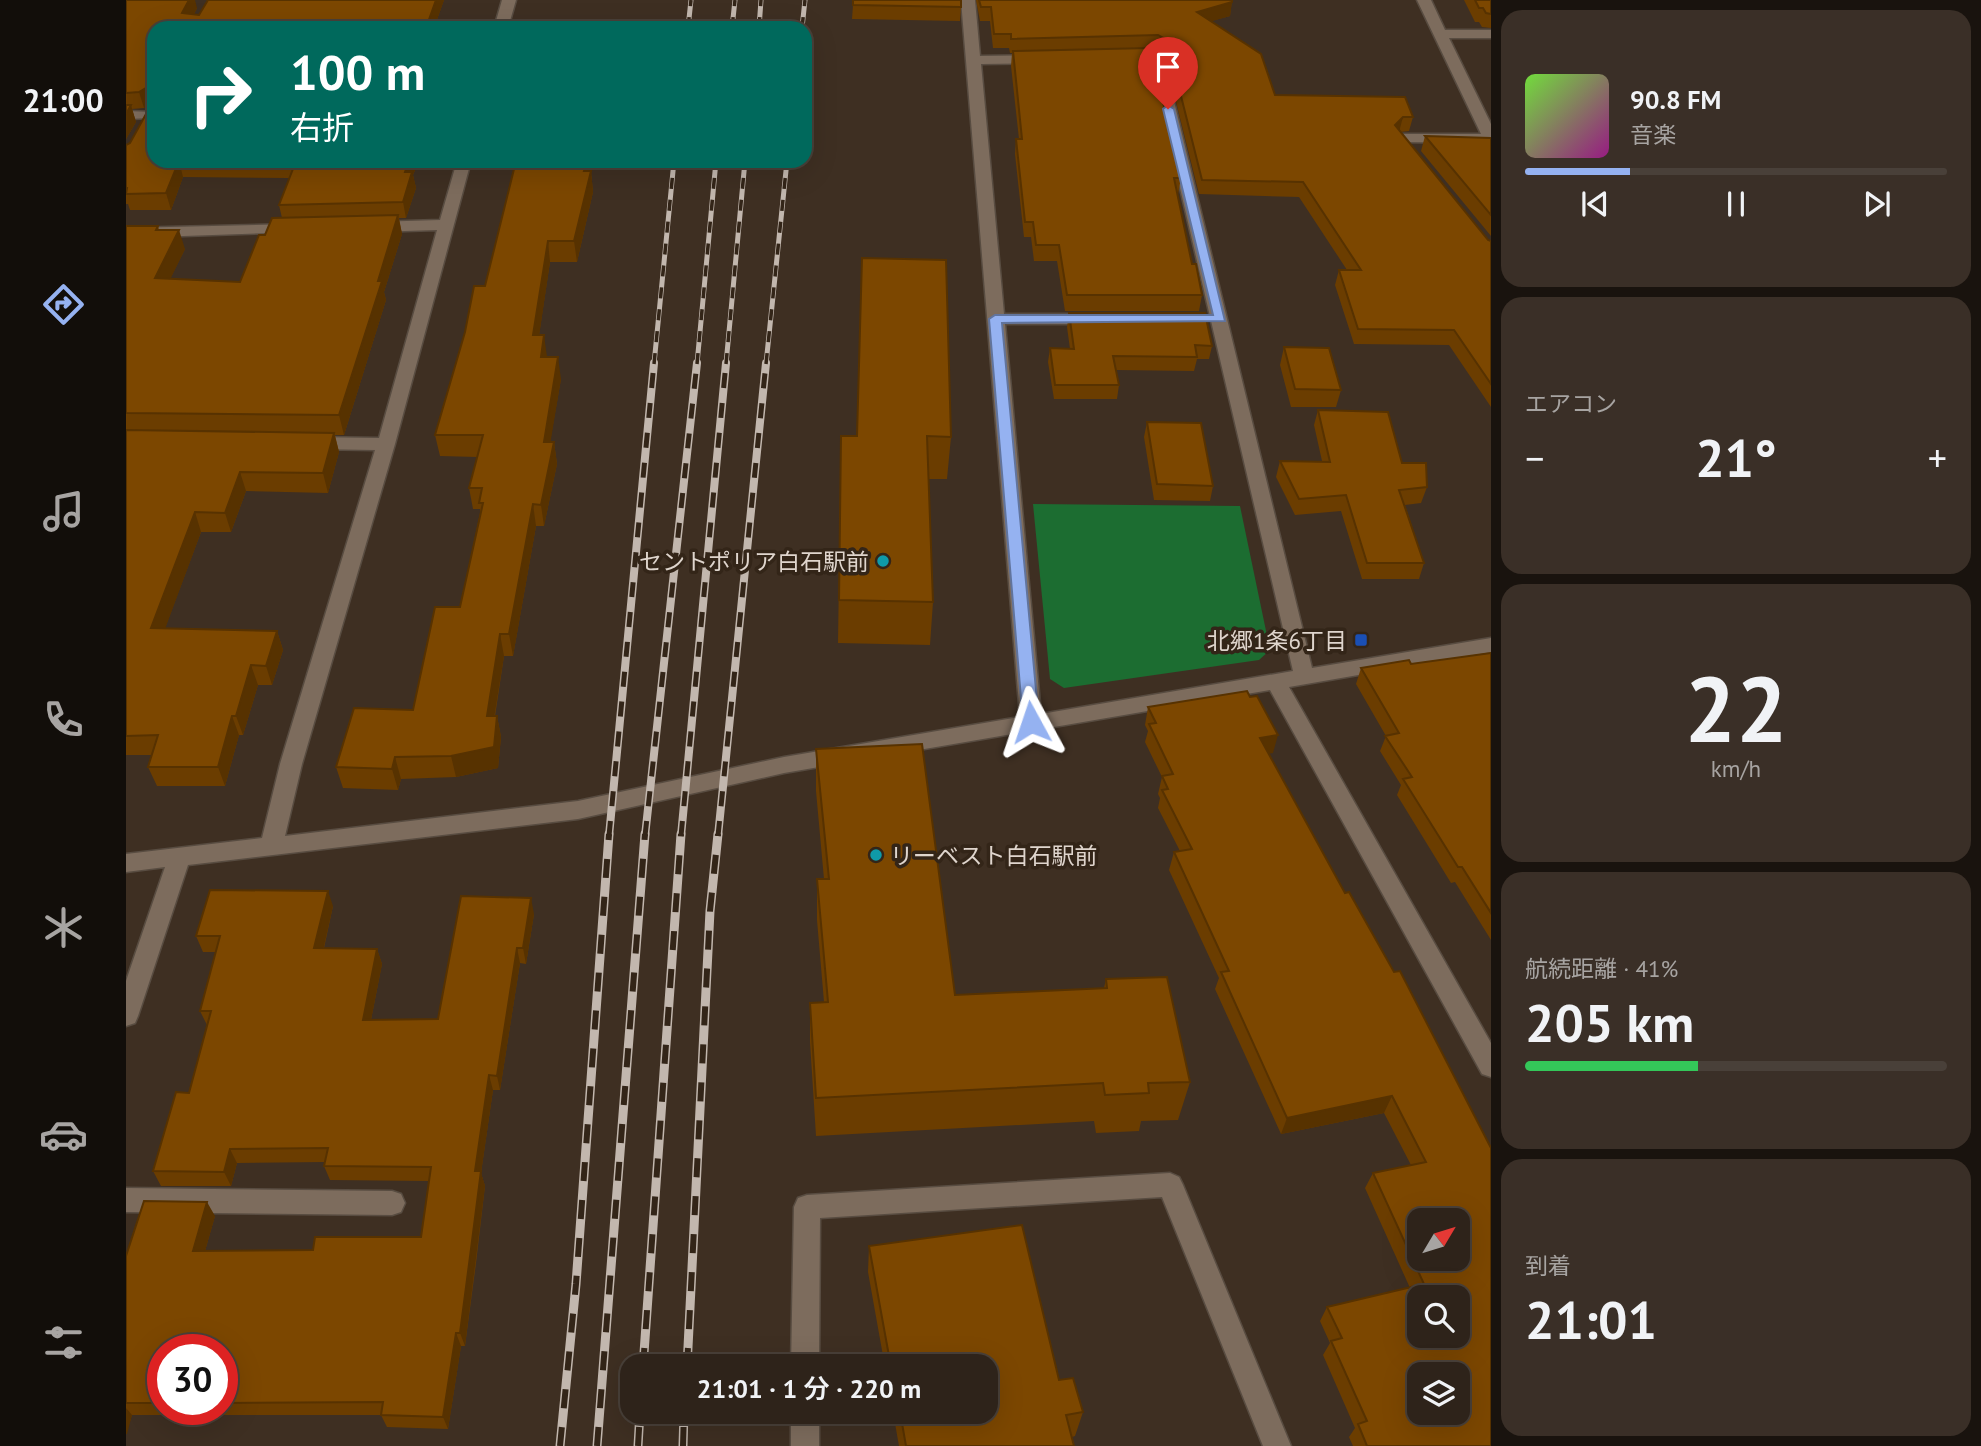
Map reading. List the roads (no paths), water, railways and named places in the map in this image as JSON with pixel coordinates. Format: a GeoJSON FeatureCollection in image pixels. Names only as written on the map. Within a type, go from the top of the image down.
{"type":"FeatureCollection","features":[{"type":"Feature","properties":{"kind":"street"},"geometry":{"type":"LineString","coordinates":[[503,21],[509,0]]}},
{"type":"Feature","properties":{"kind":"street"},"geometry":{"type":"LineString","coordinates":[[968,0],[1031,722]]}},
{"type":"Feature","properties":{"kind":"street"},"geometry":{"type":"LineString","coordinates":[[1417,158],[1400,138],[1491,139],[1423,0]]}},
{"type":"Feature","properties":{"kind":"street"},"geometry":{"type":"LineString","coordinates":[[1440,34],[1491,34]]}},
{"type":"Feature","properties":{"kind":"street"},"geometry":{"type":"LineString","coordinates":[[1103,57],[1156,56],[1213,319],[1304,676]]}},
{"type":"Feature","properties":{"kind":"street"},"geometry":{"type":"LineString","coordinates":[[973,60],[1064,58]]}},
{"type":"Feature","properties":{"kind":"street"},"geometry":{"type":"LineString","coordinates":[[126,115],[147,116]]}},
{"type":"Feature","properties":{"kind":"street"},"geometry":{"type":"LineString","coordinates":[[271,845],[291,764],[386,444],[462,168]]}},
{"type":"Feature","properties":{"kind":"street"},"geometry":{"type":"LineString","coordinates":[[362,227],[445,225]]}},
{"type":"Feature","properties":{"kind":"street"},"geometry":{"type":"LineString","coordinates":[[126,233],[306,229]]}},
{"type":"Feature","properties":{"kind":"street"},"geometry":{"type":"LineString","coordinates":[[995,319],[1114,319]]}},
{"type":"Feature","properties":{"kind":"street"},"geometry":{"type":"LineString","coordinates":[[290,443],[386,444]]}},
{"type":"Feature","properties":{"kind":"street"},"geometry":{"type":"LineString","coordinates":[[126,863],[578,810],[784,765],[1275,680],[1491,646]]}},
{"type":"Feature","properties":{"kind":"street"},"geometry":{"type":"LineString","coordinates":[[1275,680],[1491,1066]]}},
{"type":"Feature","properties":{"kind":"street"},"geometry":{"type":"LineString","coordinates":[[126,1016],[179,858]]}},
{"type":"Feature","properties":{"kind":"street"},"geometry":{"type":"LineString","coordinates":[[805,1354],[807,1207],[1170,1185],[1277,1446]]}},
{"type":"Feature","properties":{"kind":"street"},"geometry":{"type":"LineString","coordinates":[[126,1200],[392,1203]]}},
{"type":"Feature","properties":{"kind":"street"},"geometry":{"type":"LineString","coordinates":[[805,1424],[805,1446]]}},
{"type":"Feature","properties":{"kind":"railway"},"geometry":{"type":"LineString","coordinates":[[689,21],[691,0]]}},
{"type":"Feature","properties":{"kind":"railway"},"geometry":{"type":"LineString","coordinates":[[733,21],[735,0]]}},
{"type":"Feature","properties":{"kind":"railway"},"geometry":{"type":"LineString","coordinates":[[760,21],[761,0]]}},
{"type":"Feature","properties":{"kind":"railway"},"geometry":{"type":"LineString","coordinates":[[803,21],[805,0]]}},
{"type":"Feature","properties":{"kind":"railway"},"geometry":{"type":"LineString","coordinates":[[654,364],[673,168]]}},
{"type":"Feature","properties":{"kind":"railway"},"geometry":{"type":"LineString","coordinates":[[697,364],[715,168]]}},
{"type":"Feature","properties":{"kind":"railway"},"geometry":{"type":"LineString","coordinates":[[726,364],[744,168]]}},
{"type":"Feature","properties":{"kind":"railway"},"geometry":{"type":"LineString","coordinates":[[766,364],[786,168]]}},
{"type":"Feature","properties":{"kind":"railway"},"geometry":{"type":"LineString","coordinates":[[609,836],[654,363]]}},
{"type":"Feature","properties":{"kind":"railway"},"geometry":{"type":"LineString","coordinates":[[645,836],[697,363]]}},
{"type":"Feature","properties":{"kind":"railway"},"geometry":{"type":"LineString","coordinates":[[681,836],[726,363]]}},
{"type":"Feature","properties":{"kind":"railway"},"geometry":{"type":"LineString","coordinates":[[718,836],[766,363]]}},
{"type":"Feature","properties":{"kind":"railway"},"geometry":{"type":"LineString","coordinates":[[560,1446],[576,1284],[609,834]]}},
{"type":"Feature","properties":{"kind":"railway"},"geometry":{"type":"LineString","coordinates":[[597,1446],[645,834]]}},
{"type":"Feature","properties":{"kind":"railway"},"geometry":{"type":"LineString","coordinates":[[644,1354],[681,834]]}},
{"type":"Feature","properties":{"kind":"railway"},"geometry":{"type":"LineString","coordinates":[[688,1354],[710,911],[718,834]]}},
{"type":"Feature","properties":{"kind":"railway"},"geometry":{"type":"LineString","coordinates":[[638,1446],[639,1424]]}},
{"type":"Feature","properties":{"kind":"railway"},"geometry":{"type":"LineString","coordinates":[[683,1446],[684,1424]]}},
{"type":"Feature","properties":{"kind":"place","name":"セントポリア白石駅前"},"geometry":{"type":"Point","coordinates":[883,561]}},
{"type":"Feature","properties":{"kind":"place","name":"北郷1条6丁目"},"geometry":{"type":"Point","coordinates":[1361,640]}},
{"type":"Feature","properties":{"kind":"place","name":"リーベスト白石駅前"},"geometry":{"type":"Point","coordinates":[876,855]}}]}
